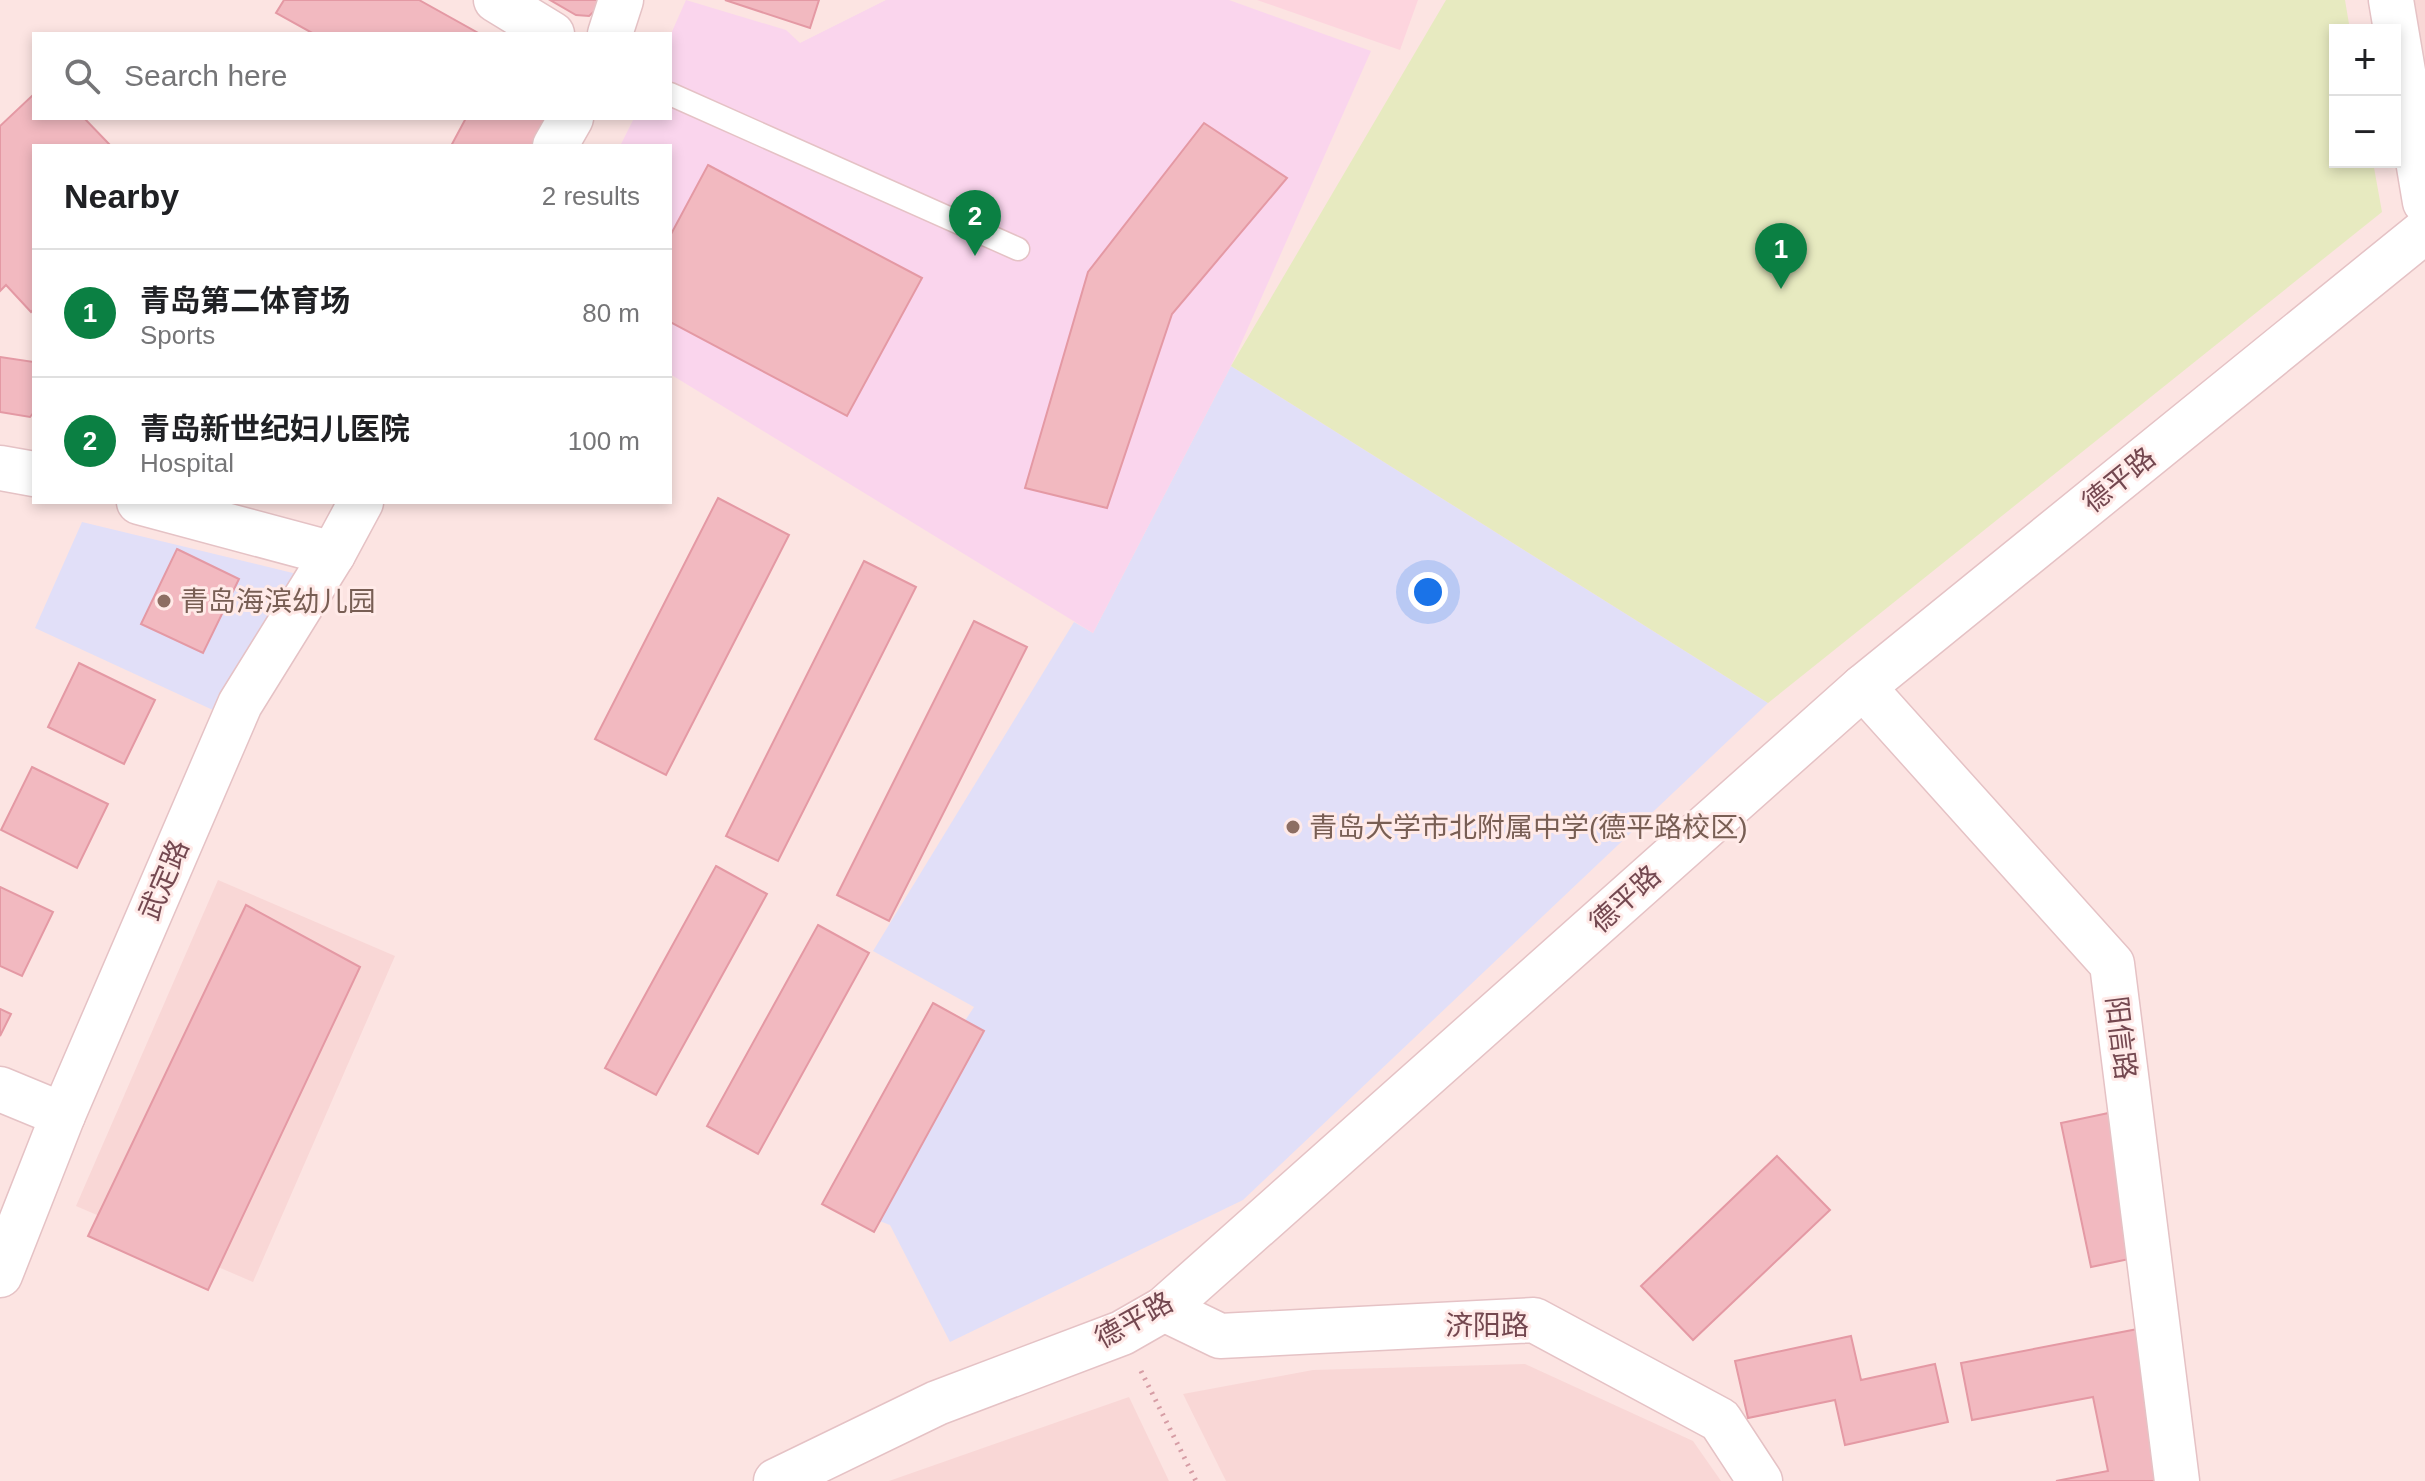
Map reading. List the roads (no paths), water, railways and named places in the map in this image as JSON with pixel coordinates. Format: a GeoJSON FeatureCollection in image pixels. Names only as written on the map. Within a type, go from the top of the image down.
{"type":"FeatureCollection","features":[{"type":"Feature","properties":{"kind":"street"},"geometry":{"type":"LineString","coordinates":[[496,0],[549,32]]}},
{"type":"Feature","properties":{"kind":"street"},"geometry":{"type":"LineString","coordinates":[[611,32],[621,0]]}},
{"type":"Feature","properties":{"kind":"street"},"geometry":{"type":"LineString","coordinates":[[2391,0],[2425,202]]}},
{"type":"Feature","properties":{"kind":"street"},"geometry":{"type":"LineString","coordinates":[[556,144],[570,120]]}},
{"type":"Feature","properties":{"kind":"street","name":"德平路"},"geometry":{"type":"LineString","coordinates":[[776,1481],[937,1403],[1122,1333],[1164,1309],[1863,687],[2425,231]]}},
{"type":"Feature","properties":{"kind":"street"},"geometry":{"type":"LineString","coordinates":[[0,468],[32,474]]}},
{"type":"Feature","properties":{"kind":"street"},"geometry":{"type":"LineString","coordinates":[[146,504],[333,554]]}},
{"type":"Feature","properties":{"kind":"street","name":"武定路"},"geometry":{"type":"LineString","coordinates":[[0,1275],[63,1115],[240,704],[333,554],[360,504]]}},
{"type":"Feature","properties":{"kind":"street","name":"阳信路"},"geometry":{"type":"LineString","coordinates":[[1863,687],[2112,964],[2177,1481]]}},
{"type":"Feature","properties":{"kind":"street"},"geometry":{"type":"LineString","coordinates":[[0,1089],[63,1115]]}},
{"type":"Feature","properties":{"kind":"street","name":"济阳路"},"geometry":{"type":"LineString","coordinates":[[1164,1309],[1220,1336],[1534,1320],[1720,1420],[1760,1481]]}},
{"type":"Feature","properties":{"kind":"lane"},"geometry":{"type":"LineString","coordinates":[[672,95],[1018,249]]}},
{"type":"Feature","properties":{"kind":"place","name":"青岛新世纪妇儿医院"},"geometry":{"type":"Point","coordinates":[975,256]}},
{"type":"Feature","properties":{"kind":"place","name":"青岛第二体育场"},"geometry":{"type":"Point","coordinates":[1781,289]}},
{"type":"Feature","properties":{"kind":"place","name":"青岛海滨幼儿园"},"geometry":{"type":"Point","coordinates":[164,601]}},
{"type":"Feature","properties":{"kind":"place","name":"青岛大学市北附属中学(德平路校区)"},"geometry":{"type":"Point","coordinates":[1293,827]}}]}
